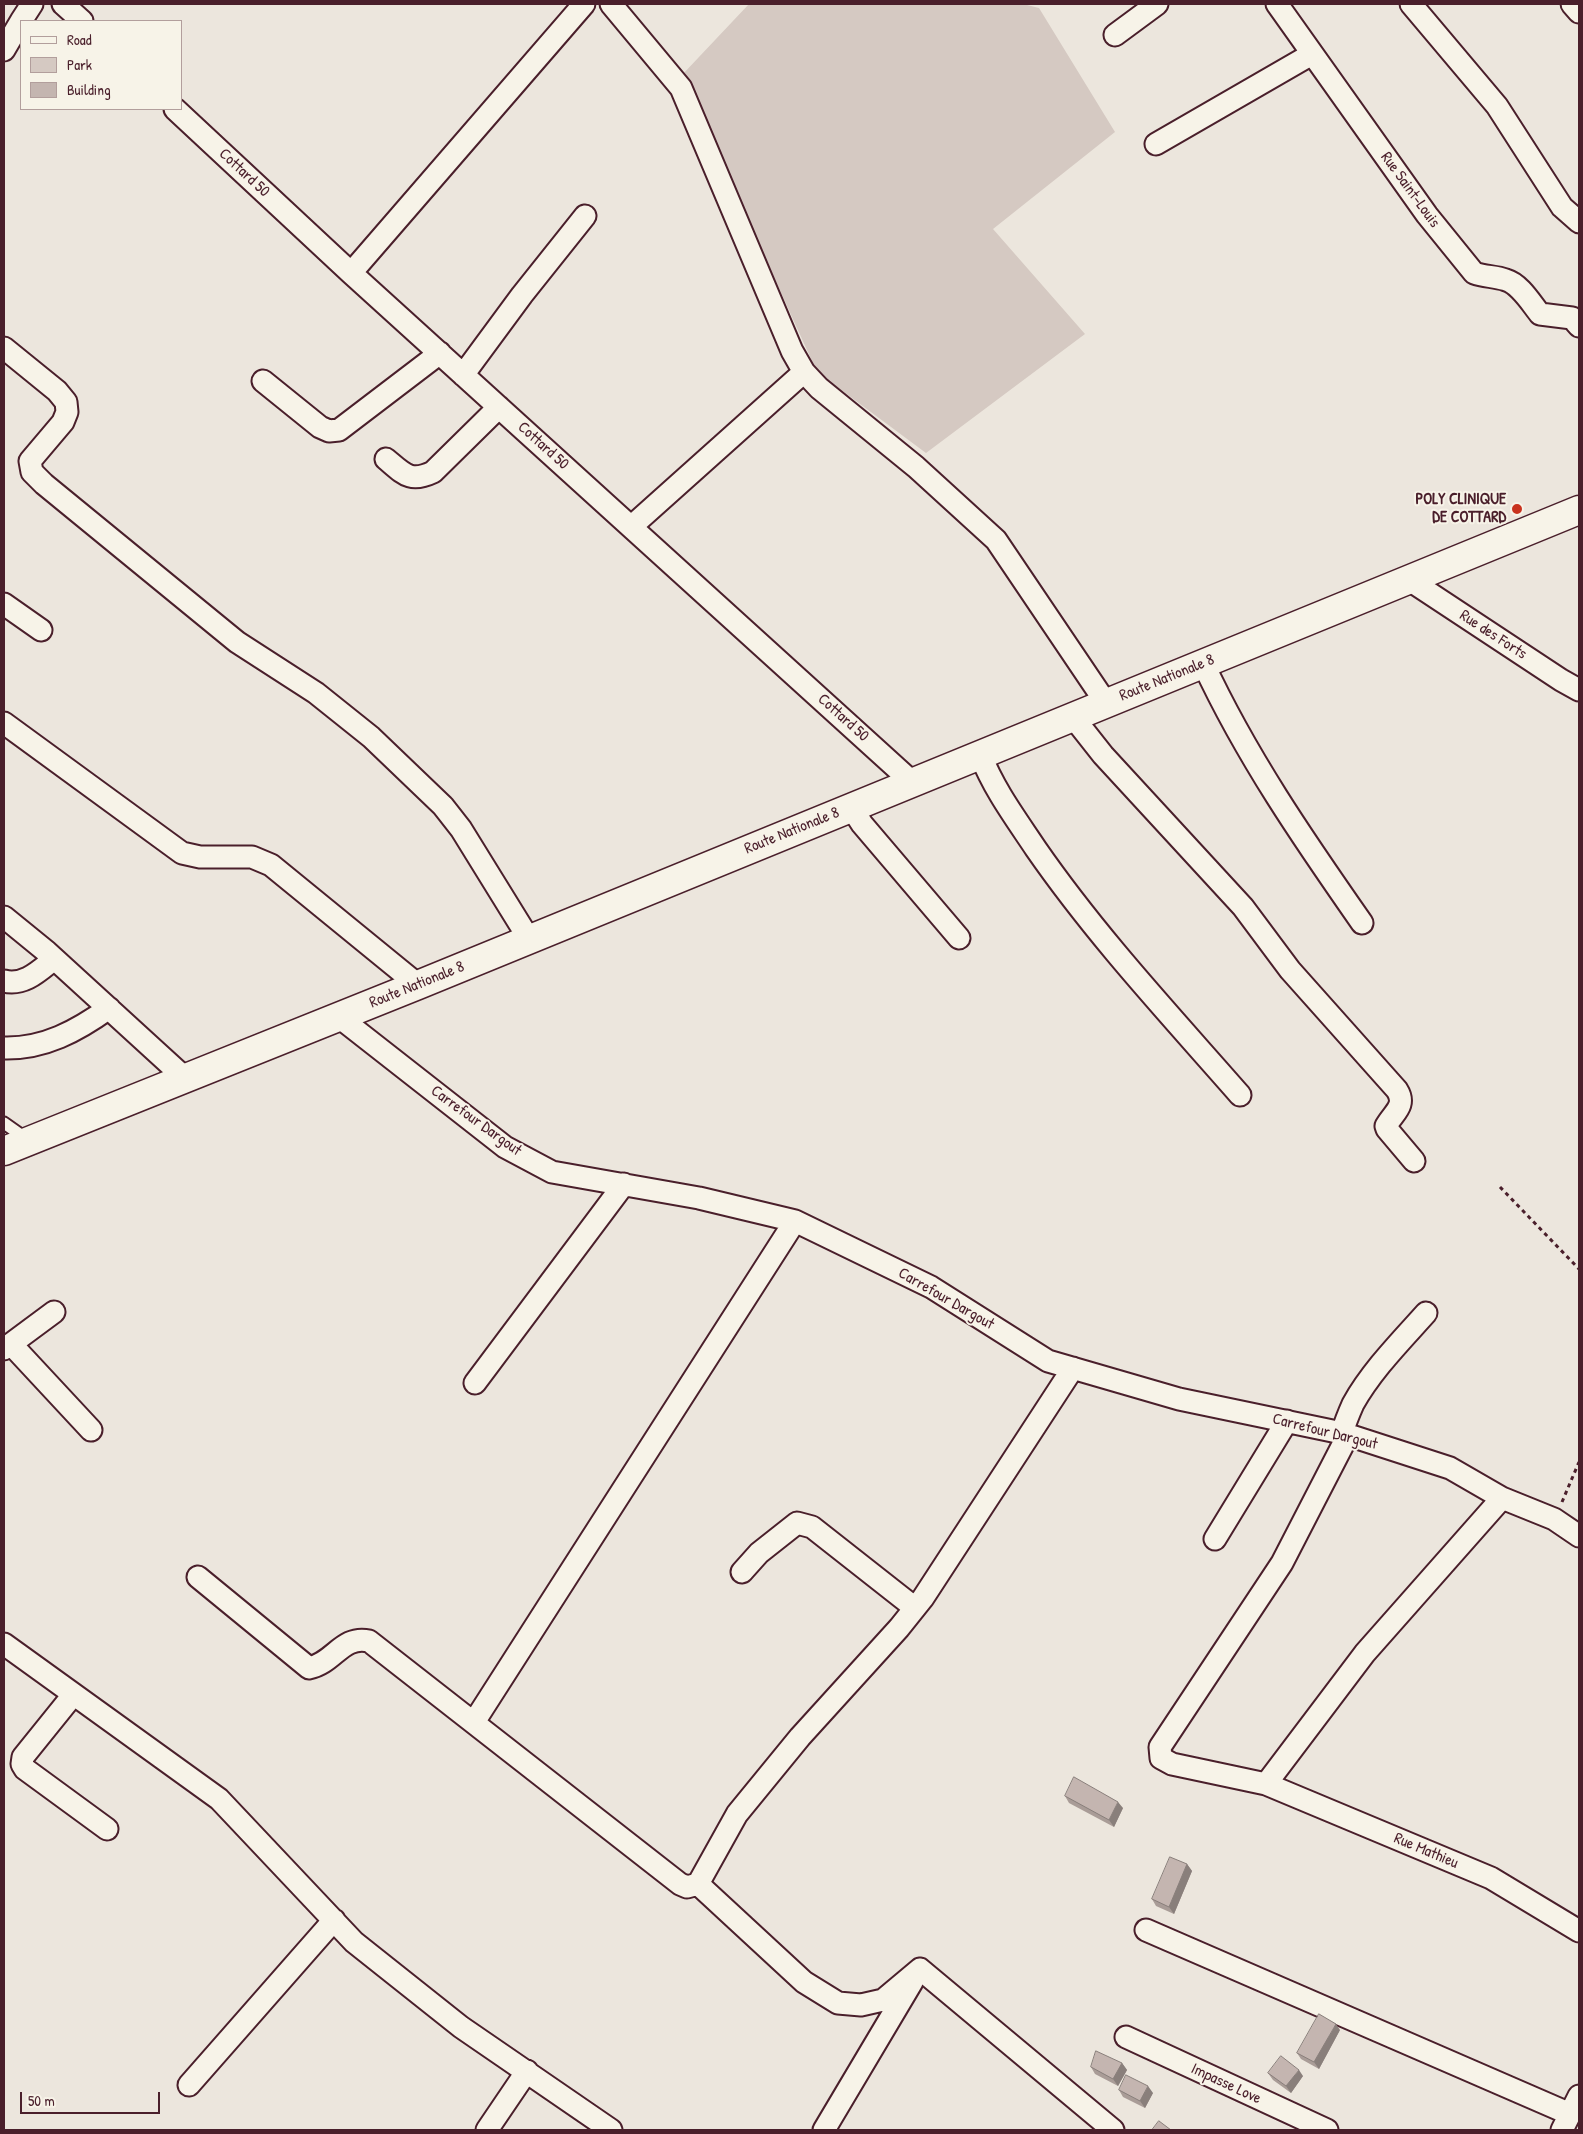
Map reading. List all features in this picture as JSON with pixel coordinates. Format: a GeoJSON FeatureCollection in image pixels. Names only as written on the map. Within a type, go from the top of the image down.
{"type":"FeatureCollection","features":[{"type":"Feature","properties":{"kind":"main road","name":"Route Nationale 8"},"geometry":{"type":"LineString","coordinates":[[4,1151],[418,985],[1579,510]]}},
{"type":"Feature","properties":{"kind":"street"},"geometry":{"type":"LineString","coordinates":[[22,20],[32,4]]}},
{"type":"Feature","properties":{"kind":"street"},"geometry":{"type":"LineString","coordinates":[[63,4],[81,20]]}},
{"type":"Feature","properties":{"kind":"street"},"geometry":{"type":"LineString","coordinates":[[351,273],[584,4]]}},
{"type":"Feature","properties":{"kind":"street"},"geometry":{"type":"LineString","coordinates":[[611,4],[681,88],[792,351],[804,372],[819,388],[916,467],[996,540],[1106,703]]}},
{"type":"Feature","properties":{"kind":"street"},"geometry":{"type":"LineString","coordinates":[[1115,35],[1157,4]]}},
{"type":"Feature","properties":{"kind":"street","name":"Rue Saint-Louis"},"geometry":{"type":"LineString","coordinates":[[1277,4],[1427,215],[1474,273],[1484,277],[1505,279],[1514,285],[1540,314],[1572,318],[1579,326]]}},
{"type":"Feature","properties":{"kind":"street"},"geometry":{"type":"LineString","coordinates":[[1411,4],[1497,106],[1562,206],[1579,222]]}},
{"type":"Feature","properties":{"kind":"street"},"geometry":{"type":"LineString","coordinates":[[1572,4],[1579,12]]}},
{"type":"Feature","properties":{"kind":"street"},"geometry":{"type":"LineString","coordinates":[[4,50],[20,23]]}},
{"type":"Feature","properties":{"kind":"street"},"geometry":{"type":"LineString","coordinates":[[1156,144],[1312,54]]}},
{"type":"Feature","properties":{"kind":"street","name":"Cottard 50"},"geometry":{"type":"LineString","coordinates":[[176,110],[351,273],[912,782]]}},
{"type":"Feature","properties":{"kind":"street"},"geometry":{"type":"LineString","coordinates":[[463,375],[522,295],[585,216]]}},
{"type":"Feature","properties":{"kind":"street"},"geometry":{"type":"LineString","coordinates":[[4,348],[57,391],[66,402],[67,412],[63,422],[30,461],[32,472],[44,484],[236,642],[316,693],[371,737],[443,806],[455,821],[530,939]]}},
{"type":"Feature","properties":{"kind":"street"},"geometry":{"type":"LineString","coordinates":[[263,381],[320,427],[329,431],[340,430],[440,353]]}},
{"type":"Feature","properties":{"kind":"street"},"geometry":{"type":"LineString","coordinates":[[632,526],[804,372]]}},
{"type":"Feature","properties":{"kind":"street"},"geometry":{"type":"LineString","coordinates":[[386,459],[406,476],[420,479],[433,472],[499,407]]}},
{"type":"Feature","properties":{"kind":"street","name":"Rue des Forts"},"geometry":{"type":"LineString","coordinates":[[1408,579],[1579,690]]}},
{"type":"Feature","properties":{"kind":"street"},"geometry":{"type":"LineString","coordinates":[[4,604],[40,630]]}},
{"type":"Feature","properties":{"kind":"street"},"geometry":{"type":"LineString","coordinates":[[1203,664],[1225,711],[1260,769],[1315,855],[1362,923]]}},
{"type":"Feature","properties":{"kind":"street"},"geometry":{"type":"LineString","coordinates":[[1073,717],[1103,755],[1243,907],[1290,970],[1397,1090],[1401,1102],[1400,1108],[1386,1126],[1414,1161]]}},
{"type":"Feature","properties":{"kind":"street"},"geometry":{"type":"LineString","coordinates":[[4,723],[182,853],[200,857],[252,857],[272,865],[418,985]]}},
{"type":"Feature","properties":{"kind":"street"},"geometry":{"type":"LineString","coordinates":[[980,754],[991,782],[1064,889],[1135,975],[1240,1095]]}},
{"type":"Feature","properties":{"kind":"street"},"geometry":{"type":"LineString","coordinates":[[851,807],[862,824],[959,938]]}},
{"type":"Feature","properties":{"kind":"street"},"geometry":{"type":"LineString","coordinates":[[4,917],[54,959],[186,1079]]}},
{"type":"Feature","properties":{"kind":"street"},"geometry":{"type":"LineString","coordinates":[[4,981],[12,983],[25,981],[54,959]]}},
{"type":"Feature","properties":{"kind":"street"},"geometry":{"type":"LineString","coordinates":[[4,1048],[15,1048],[52,1040],[79,1029],[108,1008]]}},
{"type":"Feature","properties":{"kind":"street","name":"Carrefour Dargout"},"geometry":{"type":"LineString","coordinates":[[340,1016],[505,1147],[552,1172],[699,1198],[795,1221],[931,1287],[1048,1361],[1179,1399],[1345,1434],[1450,1468],[1502,1498],[1554,1519],[1579,1536]]}},
{"type":"Feature","properties":{"kind":"street"},"geometry":{"type":"LineString","coordinates":[[475,1383],[624,1184]]}},
{"type":"Feature","properties":{"kind":"street"},"geometry":{"type":"LineString","coordinates":[[474,1722],[795,1221]]}},
{"type":"Feature","properties":{"kind":"street"},"geometry":{"type":"LineString","coordinates":[[54,1312],[7,1346],[91,1430]]}},
{"type":"Feature","properties":{"kind":"street"},"geometry":{"type":"LineString","coordinates":[[1345,1434],[1353,1405],[1366,1385],[1392,1351],[1426,1313]]}},
{"type":"Feature","properties":{"kind":"street"},"geometry":{"type":"LineString","coordinates":[[198,1577],[309,1668],[326,1661],[350,1641],[360,1639],[369,1641],[680,1884],[687,1887],[698,1884],[737,1814],[800,1737],[915,1608],[1073,1368]]}},
{"type":"Feature","properties":{"kind":"street"},"geometry":{"type":"LineString","coordinates":[[1215,1539],[1287,1421]]}},
{"type":"Feature","properties":{"kind":"street","name":"Rue Mathieu"},"geometry":{"type":"LineString","coordinates":[[1345,1434],[1282,1563],[1160,1747],[1161,1758],[1172,1764],[1266,1784],[1492,1878],[1579,1931]]}},
{"type":"Feature","properties":{"kind":"street"},"geometry":{"type":"LineString","coordinates":[[1266,1784],[1365,1653],[1502,1498]]}},
{"type":"Feature","properties":{"kind":"street"},"geometry":{"type":"LineString","coordinates":[[742,1572],[759,1553],[797,1522],[812,1527],[915,1608]]}},
{"type":"Feature","properties":{"kind":"street"},"geometry":{"type":"LineString","coordinates":[[4,1644],[219,1799],[354,1942],[461,2027],[527,2070],[611,2130]]}},
{"type":"Feature","properties":{"kind":"street"},"geometry":{"type":"LineString","coordinates":[[74,1695],[23,1757],[22,1764],[25,1769],[107,1829]]}},
{"type":"Feature","properties":{"kind":"street"},"geometry":{"type":"LineString","coordinates":[[698,1884],[804,1982],[838,2003],[861,2005],[883,2000],[920,1969]]}},
{"type":"Feature","properties":{"kind":"street"},"geometry":{"type":"LineString","coordinates":[[189,2086],[334,1920]]}},
{"type":"Feature","properties":{"kind":"street"},"geometry":{"type":"LineString","coordinates":[[1146,1930],[1571,2113]]}},
{"type":"Feature","properties":{"kind":"street"},"geometry":{"type":"LineString","coordinates":[[828,2129],[920,1969]]}},
{"type":"Feature","properties":{"kind":"street"},"geometry":{"type":"LineString","coordinates":[[920,1969],[1113,2130]]}},
{"type":"Feature","properties":{"kind":"street","name":"Impasse Love"},"geometry":{"type":"LineString","coordinates":[[1126,2037],[1327,2130]]}},
{"type":"Feature","properties":{"kind":"street"},"geometry":{"type":"LineString","coordinates":[[487,2130],[527,2070]]}},
{"type":"Feature","properties":{"kind":"lane"},"geometry":{"type":"LineString","coordinates":[[4,1123],[30,1141]]}},
{"type":"Feature","properties":{"kind":"path"},"geometry":{"type":"LineString","coordinates":[[1500,1187],[1579,1269]]}},
{"type":"Feature","properties":{"kind":"path"},"geometry":{"type":"LineString","coordinates":[[1554,1519],[1579,1462]]}},
{"type":"Feature","properties":{"kind":"green space"},"geometry":{"type":"Polygon","coordinates":[[[749,4],[1023,4],[1039,8],[1115,132],[993,229],[1085,334],[926,453],[817,372],[682,75],[749,4]]]}},
{"type":"Feature","properties":{"kind":"building"},"geometry":{"type":"Polygon","coordinates":[[[1074,1777],[1118,1802],[1109,1820],[1065,1796],[1074,1777]]]}},
{"type":"Feature","properties":{"kind":"building"},"geometry":{"type":"Polygon","coordinates":[[[1170,1857],[1187,1864],[1169,1907],[1152,1899],[1170,1857]]]}},
{"type":"Feature","properties":{"kind":"building"},"geometry":{"type":"Polygon","coordinates":[[[1319,2014],[1336,2024],[1314,2062],[1297,2053],[1319,2014]]]}},
{"type":"Feature","properties":{"kind":"building"},"geometry":{"type":"Polygon","coordinates":[[[1096,2051],[1122,2063],[1113,2079],[1091,2067],[1096,2051]]]}},
{"type":"Feature","properties":{"kind":"building"},"geometry":{"type":"Polygon","coordinates":[[[1281,2056],[1299,2070],[1286,2086],[1268,2073],[1281,2056]]]}},
{"type":"Feature","properties":{"kind":"building"},"geometry":{"type":"Polygon","coordinates":[[[1126,2075],[1148,2086],[1140,2101],[1119,2090],[1126,2075]]]}},
{"type":"Feature","properties":{"kind":"building"},"geometry":{"type":"Polygon","coordinates":[[[1159,2121],[1171,2130],[1152,2130],[1159,2121]]]}},
{"type":"Feature","properties":{"kind":"place","name":"POLY CLINIQUE DE COTTARD"},"geometry":{"type":"Point","coordinates":[1517,509]}}]}
